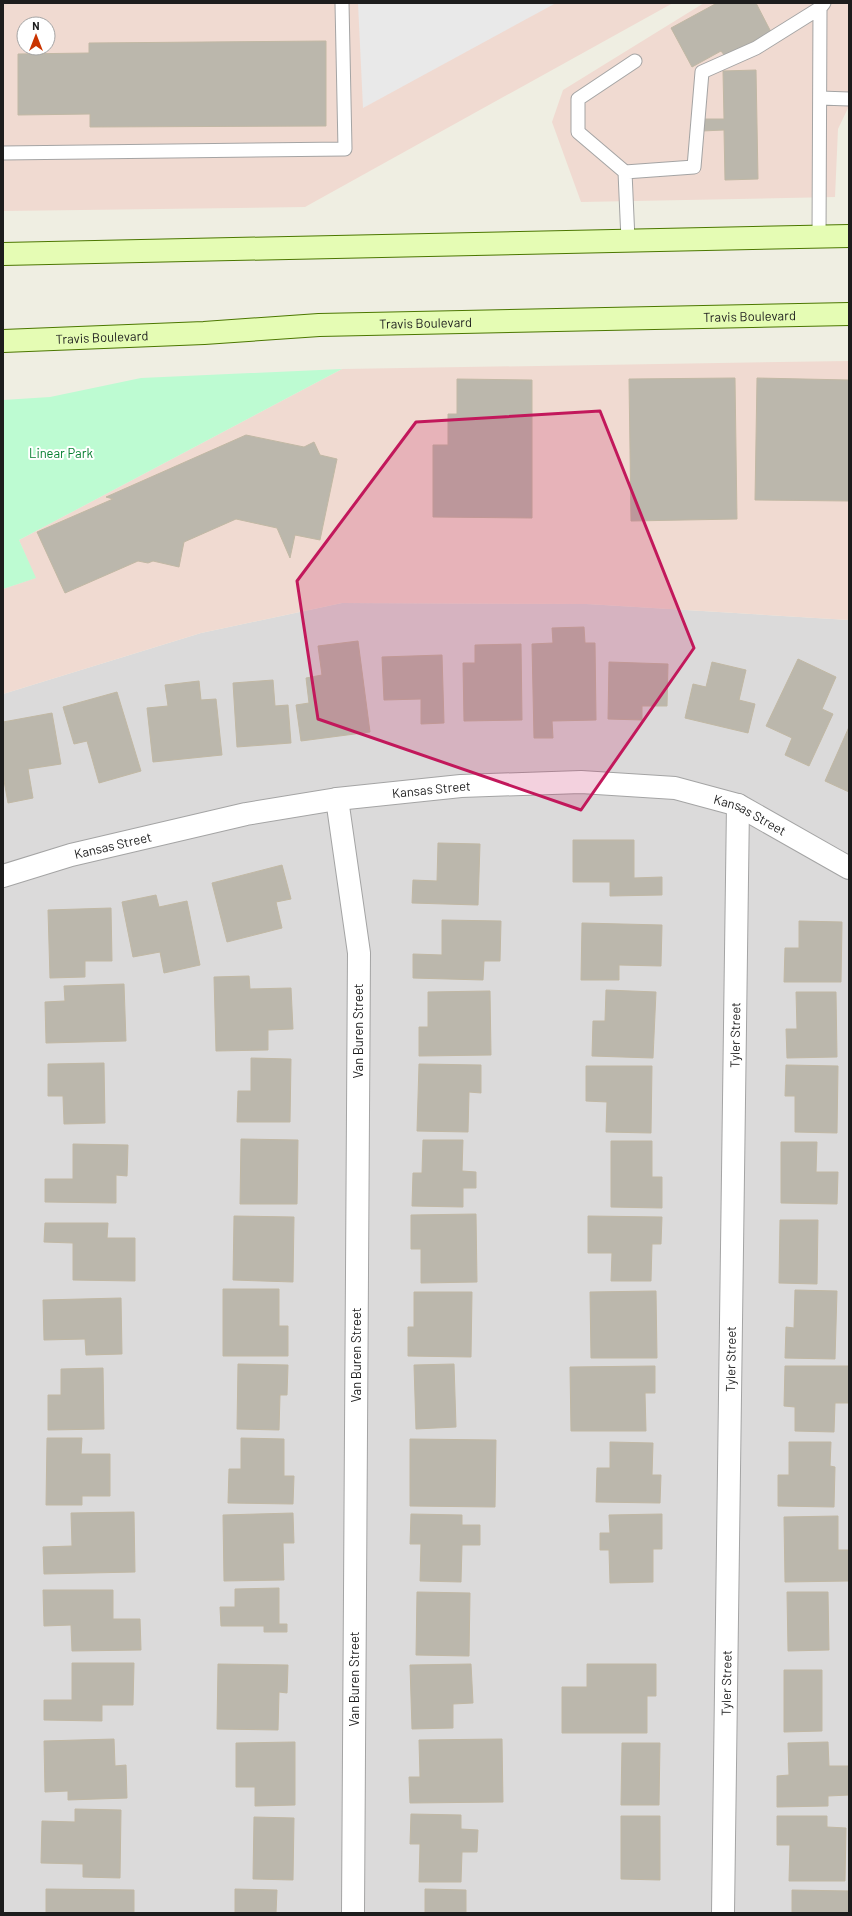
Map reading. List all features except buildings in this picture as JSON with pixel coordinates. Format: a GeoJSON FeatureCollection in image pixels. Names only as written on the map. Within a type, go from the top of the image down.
{"type":"FeatureCollection","features":[{"type":"Feature","properties":{"kind":"main road"},"geometry":{"type":"LineString","coordinates":[[3,254],[849,236]]}},
{"type":"Feature","properties":{"kind":"main road","name":"Travis Boulevard"},"geometry":{"type":"LineString","coordinates":[[3,341],[204,333],[319,325],[849,314]]}},
{"type":"Feature","properties":{"kind":"street","name":"Kansas Street"},"geometry":{"type":"LineString","coordinates":[[3,876],[71,855],[246,814],[337,799],[461,786],[581,782],[675,788],[738,805],[849,868]]}},
{"type":"Feature","properties":{"kind":"street","name":"Van Buren Street"},"geometry":{"type":"LineString","coordinates":[[337,799],[359,953],[353,1913]]}},
{"type":"Feature","properties":{"kind":"street","name":"Tyler Street"},"geometry":{"type":"LineString","coordinates":[[723,1913],[738,805]]}},
{"type":"Feature","properties":{"kind":"lane"},"geometry":{"type":"LineString","coordinates":[[3,153],[345,149],[342,3]]}},
{"type":"Feature","properties":{"kind":"lane"},"geometry":{"type":"LineString","coordinates":[[819,237],[822,6]]}},
{"type":"Feature","properties":{"kind":"lane"},"geometry":{"type":"LineString","coordinates":[[635,61],[578,99],[578,132],[625,172],[694,167],[702,72],[756,48],[822,6]]}},
{"type":"Feature","properties":{"kind":"lane"},"geometry":{"type":"LineString","coordinates":[[820,98],[849,99]]}},
{"type":"Feature","properties":{"kind":"lane"},"geometry":{"type":"LineString","coordinates":[[625,172],[628,240]]}},
{"type":"Feature","properties":{"kind":"highlighted area"},"geometry":{"type":"Polygon","coordinates":[[[600,411],[694,648],[581,810],[318,719],[297,581],[416,422],[600,411]]]}},
{"type":"Feature","properties":{"kind":"shaded area"},"geometry":{"type":"Polygon","coordinates":[[[3,3],[673,3],[305,207],[3,211],[3,3]]]}},
{"type":"Feature","properties":{"kind":"shaded area"},"geometry":{"type":"Polygon","coordinates":[[[358,3],[556,3],[363,108],[358,3]]]}},
{"type":"Feature","properties":{"kind":"shaded area"},"geometry":{"type":"Polygon","coordinates":[[[704,3],[849,3],[849,106],[838,129],[835,197],[581,202],[552,122],[563,90],[704,3]]]}},
{"type":"Feature","properties":{"kind":"shaded area"},"geometry":{"type":"Polygon","coordinates":[[[849,361],[849,620],[587,604],[342,603],[201,633],[3,694],[3,589],[35,578],[19,540],[342,369],[849,361]]]}},
{"type":"Feature","properties":{"kind":"shaded area"},"geometry":{"type":"Polygon","coordinates":[[[342,603],[587,604],[849,620],[849,1913],[3,1913],[3,694],[201,633],[342,603]]]}},
{"type":"Feature","properties":{"kind":"green space","name":"Linear Park"},"geometry":{"type":"Polygon","coordinates":[[[342,369],[19,540],[36,578],[3,589],[3,400],[50,397],[141,378],[342,369]]]}}]}
